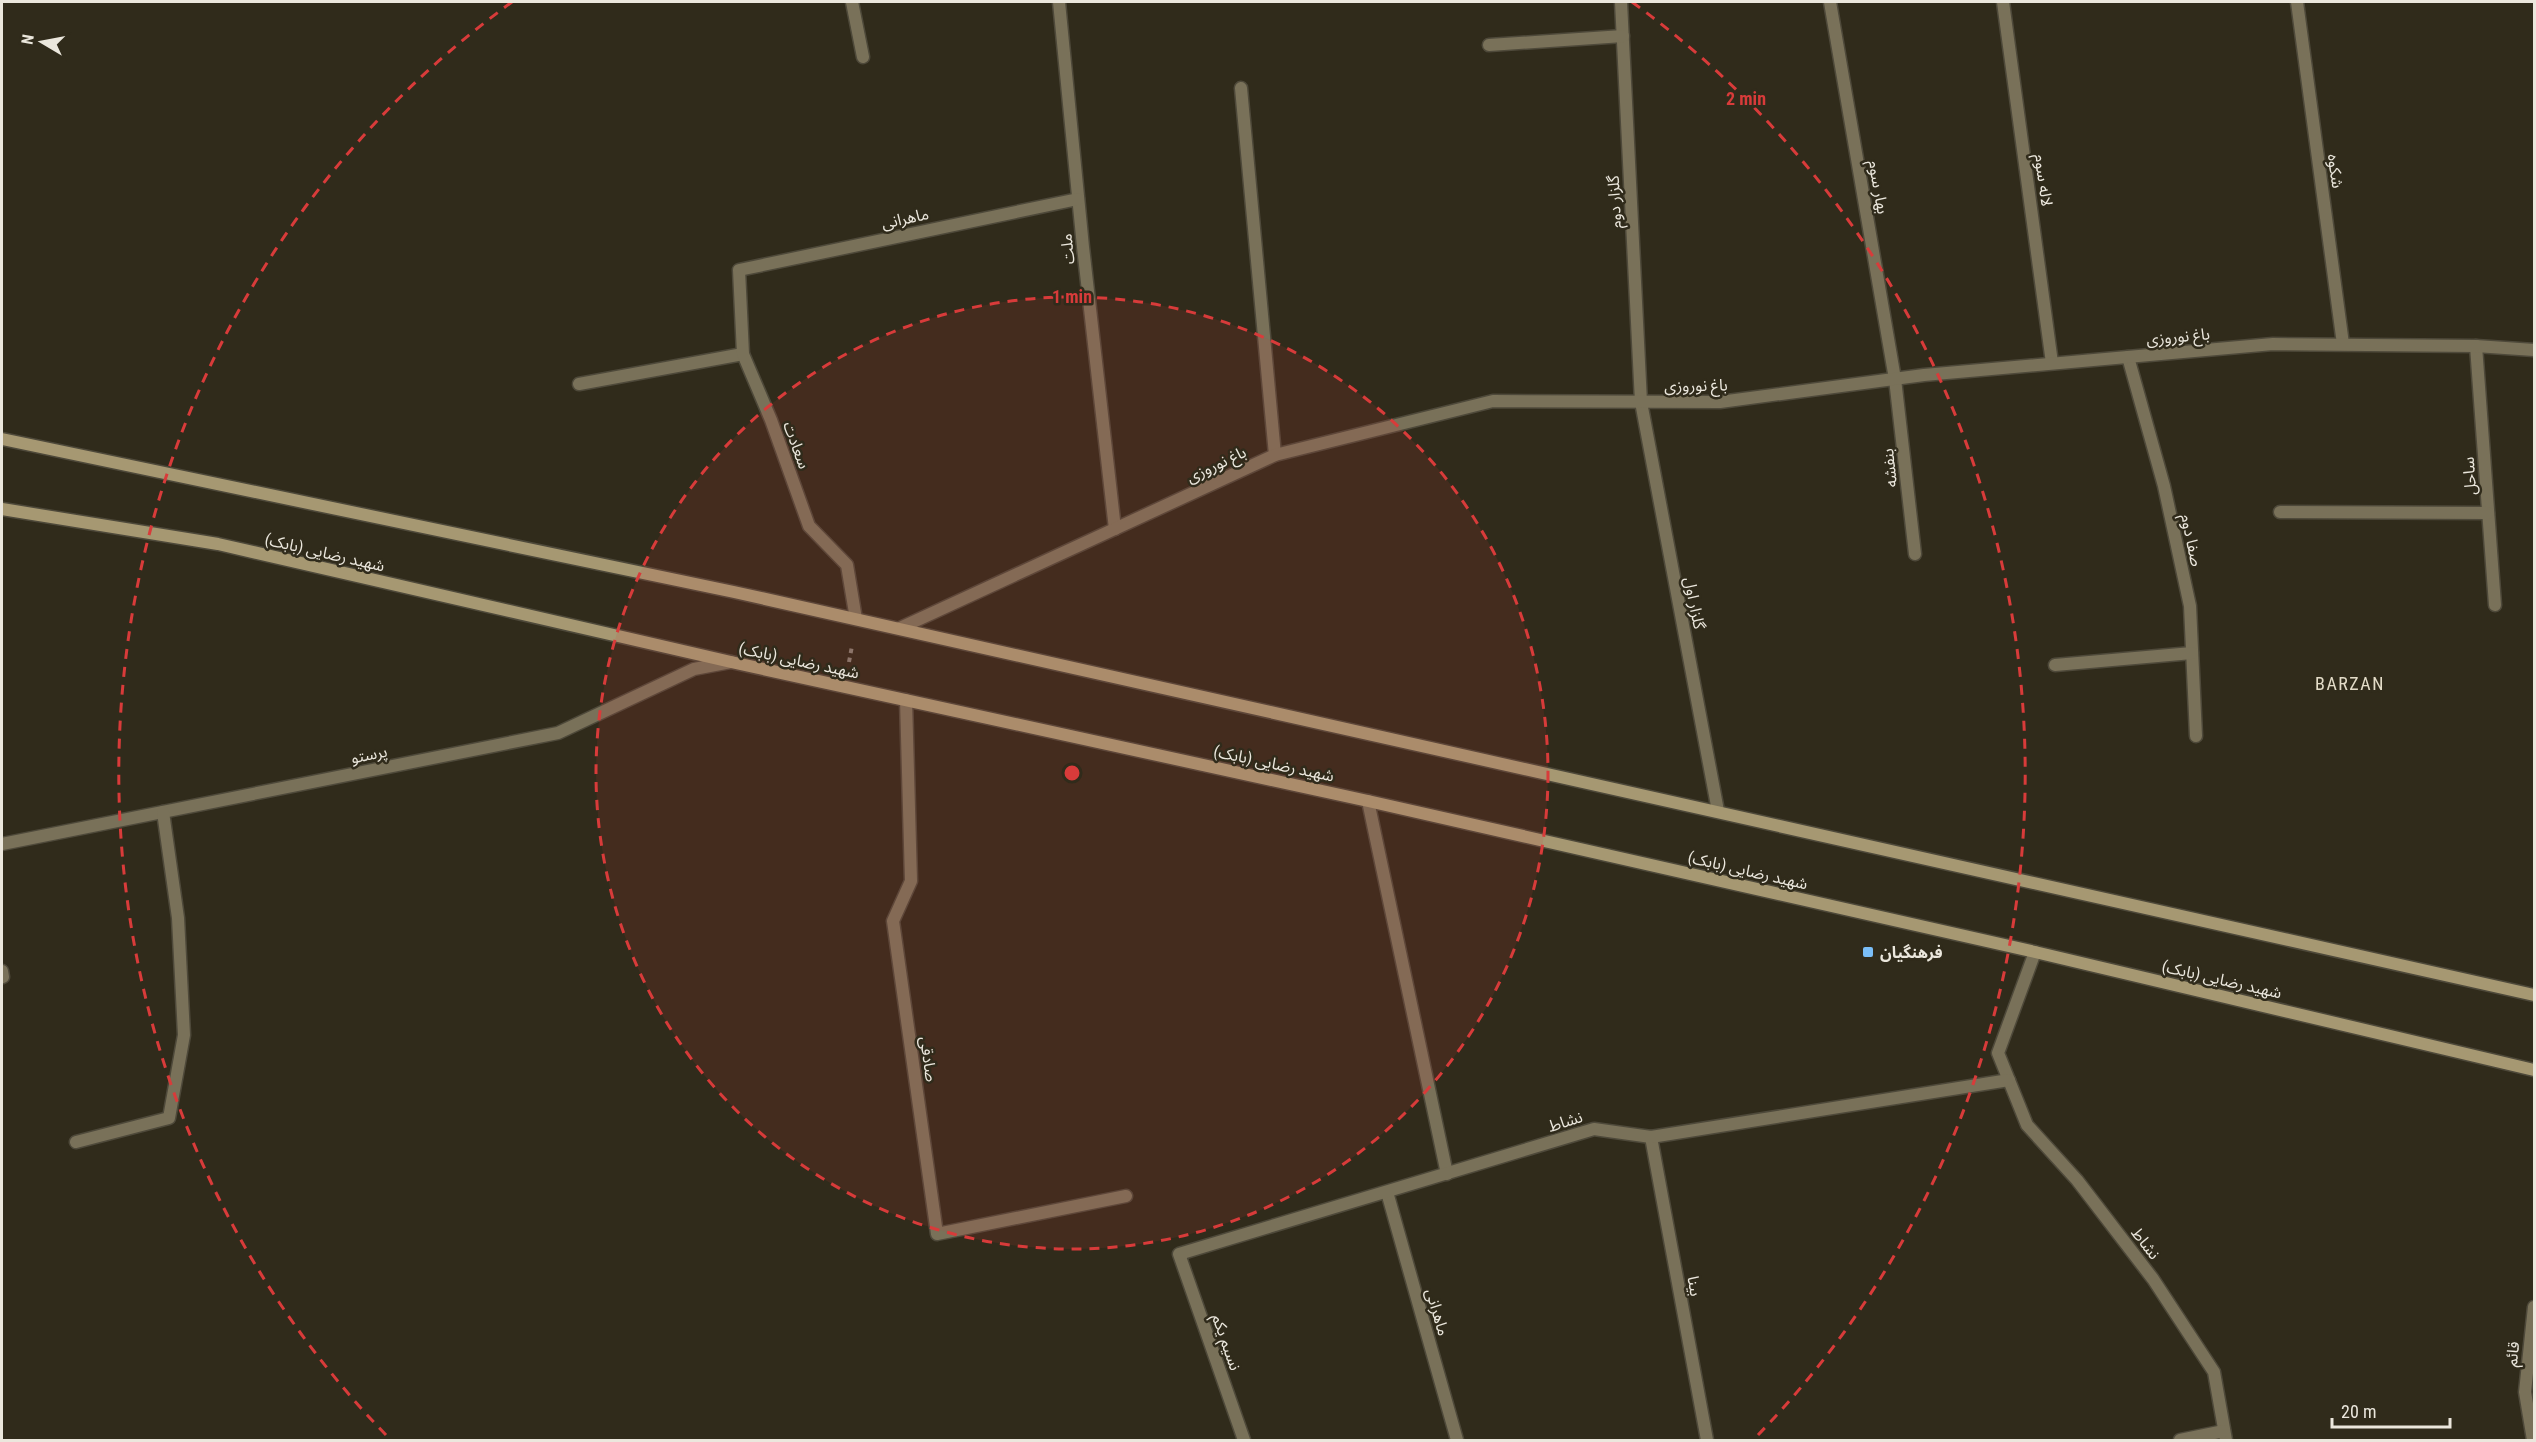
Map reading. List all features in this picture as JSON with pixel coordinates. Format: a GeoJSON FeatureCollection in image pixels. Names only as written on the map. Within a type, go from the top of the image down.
{"type":"FeatureCollection","features":[{"type":"Feature","properties":{"kind":"main road"},"geometry":{"type":"LineString","coordinates":[[2,439],[900,628],[2535,995]]}},
{"type":"Feature","properties":{"kind":"main road","name":"شهید رضایی (بابک)"},"geometry":{"type":"LineString","coordinates":[[2,509],[218,544],[731,662],[1368,801],[2035,952],[2535,1070]]}},
{"type":"Feature","properties":{"kind":"street"},"geometry":{"type":"LineString","coordinates":[[852,2],[863,57]]}},
{"type":"Feature","properties":{"kind":"street","name":"ملت"},"geometry":{"type":"LineString","coordinates":[[1059,2],[1078,200],[1115,529]]}},
{"type":"Feature","properties":{"kind":"street","name":"گلزار دوم"},"geometry":{"type":"LineString","coordinates":[[1621,2],[1641,402]]}},
{"type":"Feature","properties":{"kind":"street","name":"بهار سوم"},"geometry":{"type":"LineString","coordinates":[[1830,2],[1895,379]]}},
{"type":"Feature","properties":{"kind":"street","name":"لاله سوم"},"geometry":{"type":"LineString","coordinates":[[2003,2],[2052,363]]}},
{"type":"Feature","properties":{"kind":"street","name":"شکوه"},"geometry":{"type":"LineString","coordinates":[[2297,2],[2343,344]]}},
{"type":"Feature","properties":{"kind":"street"},"geometry":{"type":"LineString","coordinates":[[1489,45],[1623,36]]}},
{"type":"Feature","properties":{"kind":"street"},"geometry":{"type":"LineString","coordinates":[[1241,88],[1275,455]]}},
{"type":"Feature","properties":{"kind":"street","name":"ماهرانی"},"geometry":{"type":"LineString","coordinates":[[739,270],[1078,200]]}},
{"type":"Feature","properties":{"kind":"street","name":"سعادت"},"geometry":{"type":"LineString","coordinates":[[739,270],[743,354],[771,420],[809,526],[847,565],[856,619]]}},
{"type":"Feature","properties":{"kind":"street","name":"باغ نوروزی"},"geometry":{"type":"LineString","coordinates":[[900,628],[1275,455],[1492,401],[1720,402],[1895,379],[2273,344],[2476,346],[2535,350]]}},
{"type":"Feature","properties":{"kind":"street","name":"ساحل"},"geometry":{"type":"LineString","coordinates":[[2476,346],[2494,604]]}},
{"type":"Feature","properties":{"kind":"street"},"geometry":{"type":"LineString","coordinates":[[579,384],[743,354]]}},
{"type":"Feature","properties":{"kind":"street","name":"صفا دوم"},"geometry":{"type":"LineString","coordinates":[[2128,357],[2163,486],[2190,606],[2196,736]]}},
{"type":"Feature","properties":{"kind":"street","name":"بنفشه"},"geometry":{"type":"LineString","coordinates":[[1895,379],[1915,554]]}},
{"type":"Feature","properties":{"kind":"street","name":"گلزار اول"},"geometry":{"type":"LineString","coordinates":[[1641,402],[1718,811]]}},
{"type":"Feature","properties":{"kind":"street"},"geometry":{"type":"LineString","coordinates":[[2280,512],[2488,513]]}},
{"type":"Feature","properties":{"kind":"street"},"geometry":{"type":"LineString","coordinates":[[2055,665],[2192,653]]}},
{"type":"Feature","properties":{"kind":"street","name":"پرستو"},"geometry":{"type":"LineString","coordinates":[[2,844],[558,733],[694,669],[731,662]]}},
{"type":"Feature","properties":{"kind":"street","name":"صادقی"},"geometry":{"type":"LineString","coordinates":[[906,700],[911,881],[893,921],[937,1234],[1126,1196]]}},
{"type":"Feature","properties":{"kind":"street"},"geometry":{"type":"LineString","coordinates":[[1368,801],[1447,1174]]}},
{"type":"Feature","properties":{"kind":"street"},"geometry":{"type":"LineString","coordinates":[[76,1142],[169,1118],[184,1035],[178,918],[163,812]]}},
{"type":"Feature","properties":{"kind":"street","name":"نشاط"},"geometry":{"type":"LineString","coordinates":[[2035,952],[1998,1053],[2027,1125],[2077,1180],[2153,1279],[2214,1372],[2225,1436]]}},
{"type":"Feature","properties":{"kind":"street","name":"نشاط"},"geometry":{"type":"LineString","coordinates":[[1179,1254],[1594,1129],[1651,1137],[2009,1080]]}},
{"type":"Feature","properties":{"kind":"street","name":"بینا"},"geometry":{"type":"LineString","coordinates":[[1651,1137],[1707,1440]]}},
{"type":"Feature","properties":{"kind":"street","name":"ماهرانی"},"geometry":{"type":"LineString","coordinates":[[1387,1192],[1457,1440]]}},
{"type":"Feature","properties":{"kind":"street","name":"نسیم یکم"},"geometry":{"type":"LineString","coordinates":[[1179,1254],[1244,1440]]}},
{"type":"Feature","properties":{"kind":"street","name":"قائم"},"geometry":{"type":"LineString","coordinates":[[2533,1440],[2524,1392],[2535,1306]]}},
{"type":"Feature","properties":{"kind":"street"},"geometry":{"type":"LineString","coordinates":[[2180,1440],[2225,1436]]}},
{"type":"Feature","properties":{"kind":"path"},"geometry":{"type":"LineString","coordinates":[[845,687],[856,619]]}},
{"type":"Feature","properties":{"kind":"place","name":"فرهنگیان"},"geometry":{"type":"Point","coordinates":[1868,952]}},
{"type":"Feature","properties":{"kind":"district","name":"BARZAN"},"geometry":{"type":"Point","coordinates":[2350,684]}}]}
